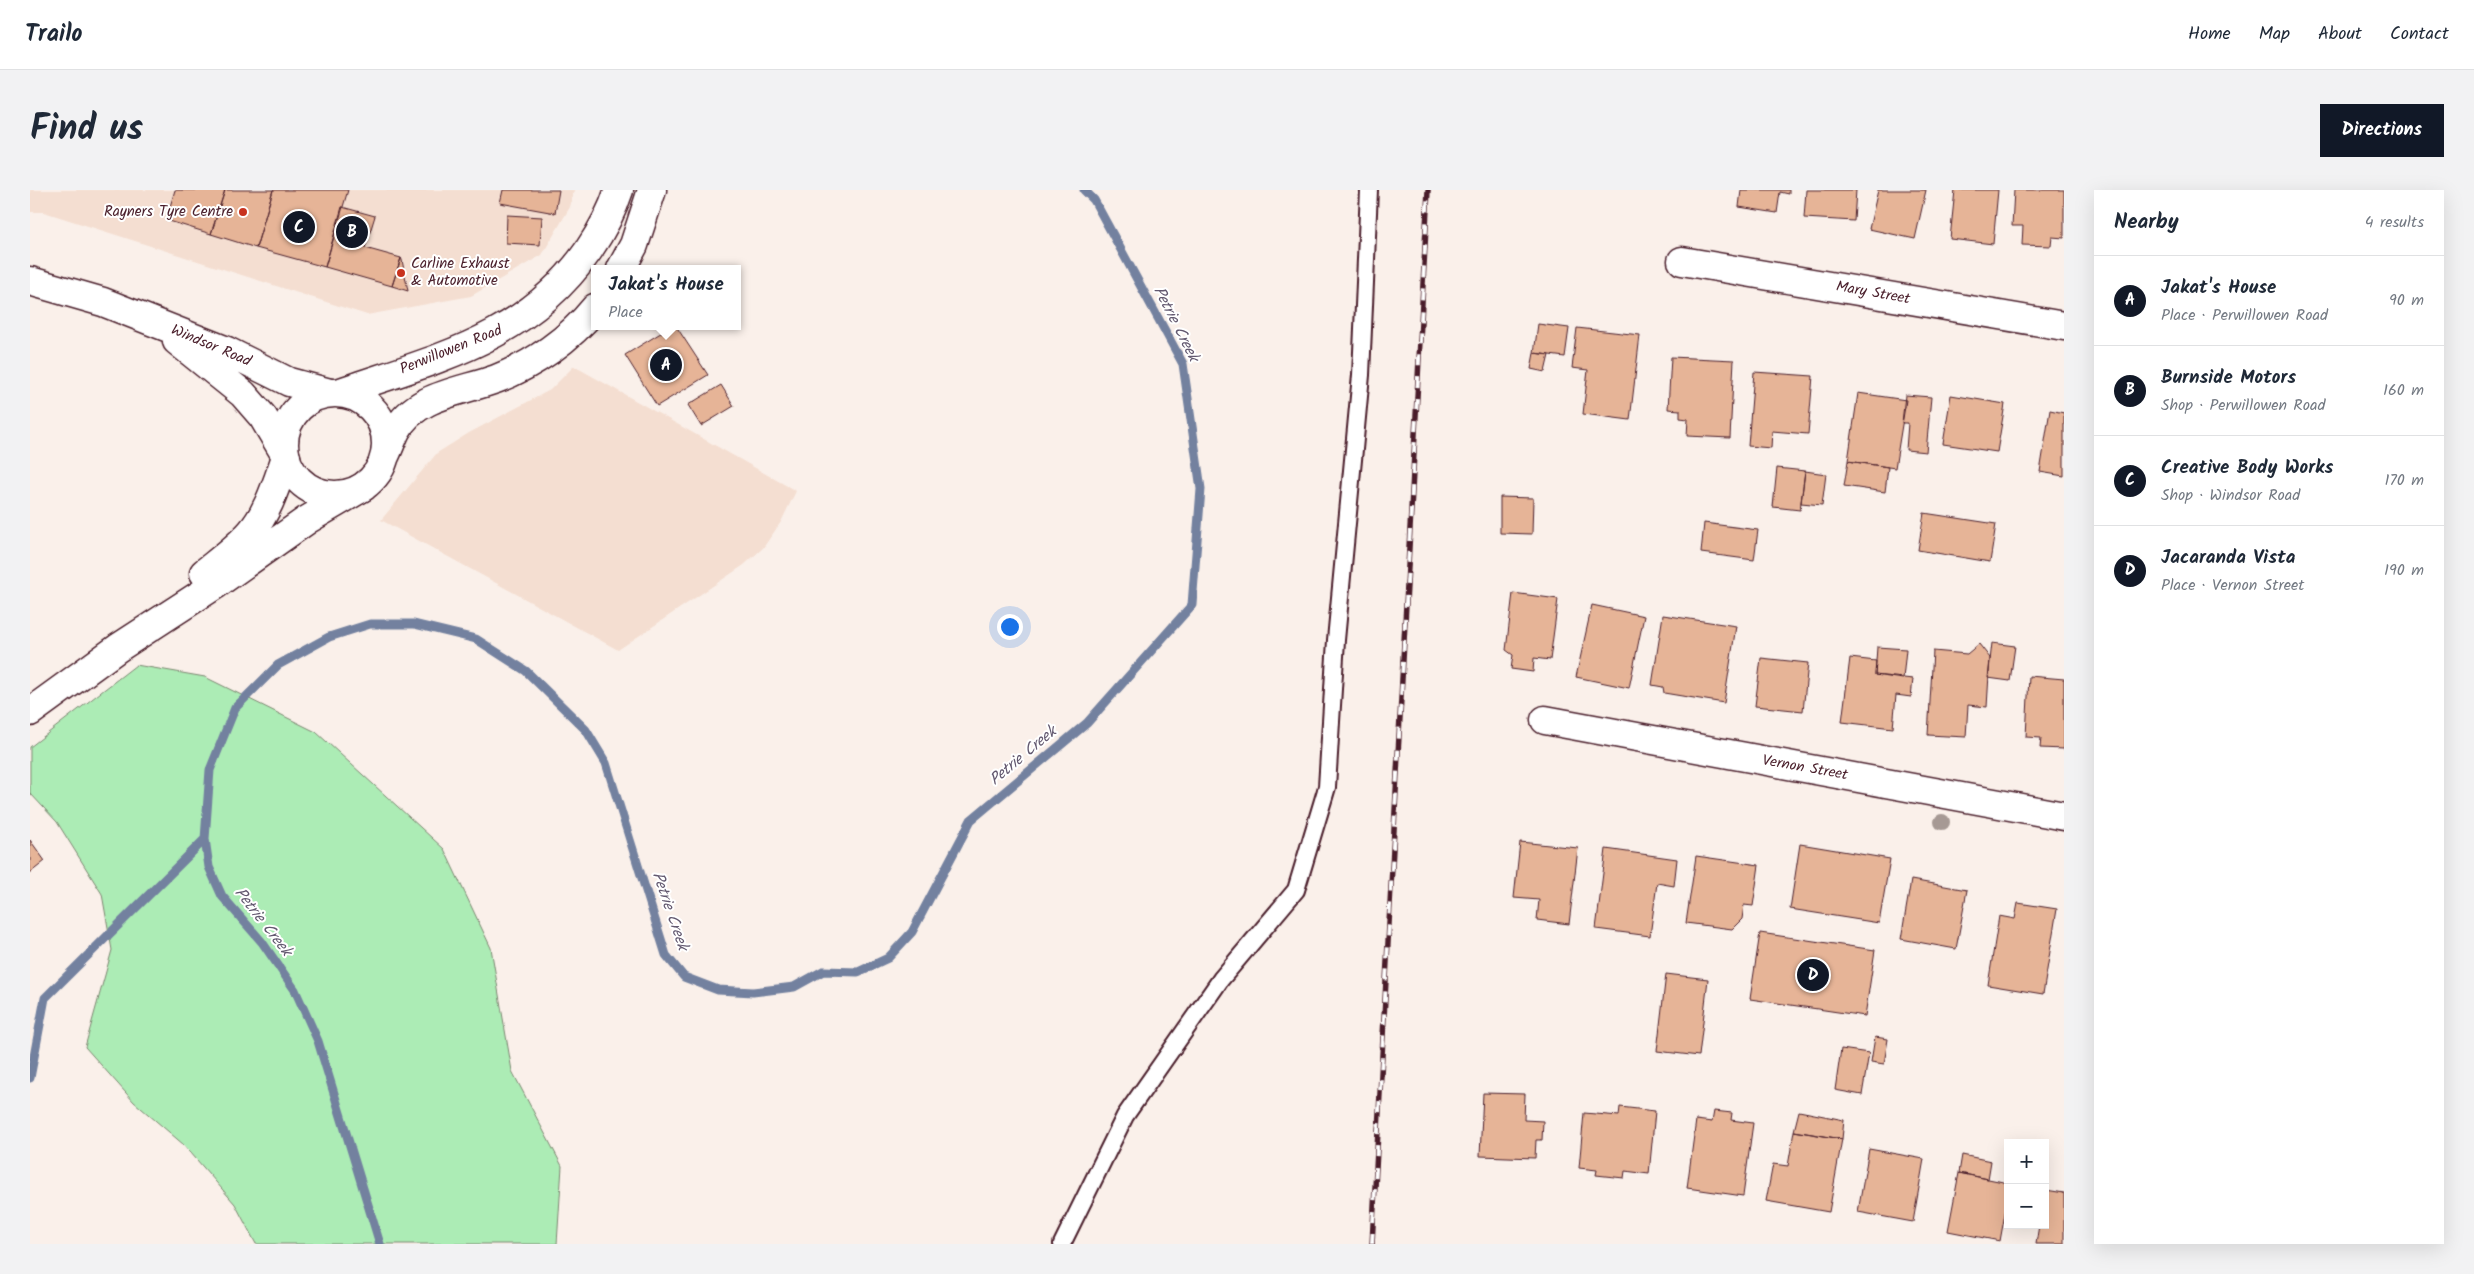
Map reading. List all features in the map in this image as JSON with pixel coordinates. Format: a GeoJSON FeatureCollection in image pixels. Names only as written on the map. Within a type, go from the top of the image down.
{"type":"FeatureCollection","features":[{"type":"Feature","properties":{"kind":"street","name":"Perwillowen Road"},"geometry":{"type":"LineString","coordinates":[[334,393],[470,345],[511,326],[553,293],[577,267],[605,225],[619,190]]}},
{"type":"Feature","properties":{"kind":"street"},"geometry":{"type":"LineString","coordinates":[[623,265],[634,245],[652,190]]}},
{"type":"Feature","properties":{"kind":"street","name":"Mary Street"},"geometry":{"type":"LineString","coordinates":[[1682,261],[2064,326]]}},
{"type":"Feature","properties":{"kind":"street"},"geometry":{"type":"LineString","coordinates":[[30,281],[103,302],[154,323]]}},
{"type":"Feature","properties":{"kind":"street"},"geometry":{"type":"LineString","coordinates":[[30,712],[118,648],[215,585],[307,520],[363,487],[373,478],[400,424],[424,404],[450,392],[494,380],[525,365],[569,334],[591,312]]}},
{"type":"Feature","properties":{"kind":"street","name":"Windsor Road"},"geometry":{"type":"LineString","coordinates":[[154,323],[227,351],[290,382],[334,393]]}},
{"type":"Feature","properties":{"kind":"street","name":"Windsor Road"},"geometry":{"type":"LineString","coordinates":[[154,323],[243,394],[263,417],[286,456]]}},
{"type":"Feature","properties":{"kind":"street"},"geometry":{"type":"LineString","coordinates":[[118,648],[252,531],[270,500],[286,456],[285,435],[297,410],[312,399],[334,393],[357,398],[373,410],[384,427],[385,457]]}},
{"type":"Feature","properties":{"kind":"street"},"geometry":{"type":"LineString","coordinates":[[286,456],[296,476],[316,491],[340,495],[363,487]]}},
{"type":"Feature","properties":{"kind":"street","name":"Vernon Street"},"geometry":{"type":"LineString","coordinates":[[1545,720],[2064,816]]}},
{"type":"Feature","properties":{"kind":"lane"},"geometry":{"type":"LineString","coordinates":[[1062,1244],[1125,1116],[1221,979],[1296,890],[1327,787],[1336,640],[1361,374],[1369,190]]}},
{"type":"Feature","properties":{"kind":"shaded area"},"geometry":{"type":"Polygon","coordinates":[[[30,190],[574,190],[570,207],[542,255],[471,296],[367,315],[44,212],[30,212],[30,190]]]}},
{"type":"Feature","properties":{"kind":"shaded area"},"geometry":{"type":"Polygon","coordinates":[[[574,366],[796,491],[781,522],[763,548],[744,565],[618,650],[381,520],[437,453],[469,433],[550,390],[574,366]]]}},
{"type":"Feature","properties":{"kind":"green space"},"geometry":{"type":"Polygon","coordinates":[[[136,665],[205,677],[316,732],[444,849],[491,948],[512,1071],[562,1166],[557,1244],[256,1244],[235,1204],[184,1145],[134,1102],[85,1047],[112,950],[102,894],[57,822],[30,793],[30,747],[136,665]]]}},
{"type":"Feature","properties":{"kind":"building"},"geometry":{"type":"Polygon","coordinates":[[[175,190],[225,190],[211,234],[166,220],[175,190]]]}},
{"type":"Feature","properties":{"kind":"building","name":"Rayners Tyre Centre"},"geometry":{"type":"Polygon","coordinates":[[[225,190],[273,190],[256,248],[211,234],[225,190]]]}},
{"type":"Feature","properties":{"kind":"building"},"geometry":{"type":"Polygon","coordinates":[[[273,190],[348,190],[325,267],[256,248],[273,190]]]}},
{"type":"Feature","properties":{"kind":"building"},"geometry":{"type":"Polygon","coordinates":[[[503,190],[559,190],[555,213],[500,203],[503,190]]]}},
{"type":"Feature","properties":{"kind":"building"},"geometry":{"type":"Polygon","coordinates":[[[1741,190],[1789,190],[1789,194],[1780,192],[1777,213],[1739,207],[1741,190]]]}},
{"type":"Feature","properties":{"kind":"building"},"geometry":{"type":"Polygon","coordinates":[[[1806,190],[1856,190],[1854,221],[1804,218],[1806,190]]]}},
{"type":"Feature","properties":{"kind":"building"},"geometry":{"type":"Polygon","coordinates":[[[1878,190],[1926,190],[1915,239],[1869,229],[1878,190]]]}},
{"type":"Feature","properties":{"kind":"building"},"geometry":{"type":"Polygon","coordinates":[[[1955,190],[1998,190],[1993,244],[1950,239],[1955,190]]]}},
{"type":"Feature","properties":{"kind":"building"},"geometry":{"type":"Polygon","coordinates":[[[2014,190],[2064,190],[2064,238],[2052,237],[2051,246],[2022,245],[2023,226],[2012,226],[2014,190]]]}},
{"type":"Feature","properties":{"kind":"building"},"geometry":{"type":"Polygon","coordinates":[[[342,207],[375,216],[365,248],[401,258],[392,286],[325,267],[342,207]]]}},
{"type":"Feature","properties":{"kind":"building"},"geometry":{"type":"Polygon","coordinates":[[[507,215],[542,217],[540,245],[506,243],[507,215]]]}},
{"type":"Feature","properties":{"kind":"building","name":"Carline Exhaust & Automotive"},"geometry":{"type":"Polygon","coordinates":[[[401,258],[402,260],[408,291],[392,286],[401,258]]]}},
{"type":"Feature","properties":{"kind":"building"},"geometry":{"type":"Polygon","coordinates":[[[1538,324],[1569,328],[1565,357],[1534,353],[1538,324]]]}},
{"type":"Feature","properties":{"kind":"building"},"geometry":{"type":"Polygon","coordinates":[[[1577,328],[1640,335],[1630,420],[1583,414],[1588,370],[1572,368],[1577,328]]]}},
{"type":"Feature","properties":{"kind":"building"},"geometry":{"type":"Polygon","coordinates":[[[666,330],[679,330],[708,375],[657,406],[625,355],[666,330]]]}},
{"type":"Feature","properties":{"kind":"building"},"geometry":{"type":"Polygon","coordinates":[[[1534,353],[1549,355],[1545,372],[1531,369],[1534,353]]]}},
{"type":"Feature","properties":{"kind":"building"},"geometry":{"type":"Polygon","coordinates":[[[1671,357],[1734,360],[1730,438],[1687,436],[1688,419],[1680,418],[1680,410],[1668,409],[1671,357]]]}},
{"type":"Feature","properties":{"kind":"building"},"geometry":{"type":"Polygon","coordinates":[[[1754,372],[1813,376],[1808,434],[1772,431],[1771,448],[1748,446],[1754,372]]]}},
{"type":"Feature","properties":{"kind":"building"},"geometry":{"type":"Polygon","coordinates":[[[721,385],[734,406],[701,426],[688,405],[721,385]]]}},
{"type":"Feature","properties":{"kind":"building"},"geometry":{"type":"Polygon","coordinates":[[[1858,393],[1906,400],[1895,468],[1848,461],[1858,393]]]}},
{"type":"Feature","properties":{"kind":"building"},"geometry":{"type":"Polygon","coordinates":[[[1905,395],[1931,397],[1926,452],[1906,450],[1908,423],[1902,423],[1905,395]]]}},
{"type":"Feature","properties":{"kind":"building"},"geometry":{"type":"Polygon","coordinates":[[[1951,395],[2005,404],[1997,452],[1943,444],[1951,395]]]}},
{"type":"Feature","properties":{"kind":"building"},"geometry":{"type":"Polygon","coordinates":[[[2050,410],[2064,413],[2064,476],[2040,472],[2050,410]]]}},
{"type":"Feature","properties":{"kind":"building"},"geometry":{"type":"Polygon","coordinates":[[[1848,461],[1888,467],[1885,492],[1844,486],[1848,461]]]}},
{"type":"Feature","properties":{"kind":"building"},"geometry":{"type":"Polygon","coordinates":[[[1777,468],[1805,471],[1800,510],[1773,507],[1777,468]]]}},
{"type":"Feature","properties":{"kind":"building"},"geometry":{"type":"Polygon","coordinates":[[[1805,471],[1826,474],[1822,505],[1801,503],[1805,471]]]}},
{"type":"Feature","properties":{"kind":"building"},"geometry":{"type":"Polygon","coordinates":[[[1500,497],[1533,498],[1532,534],[1500,533],[1500,497]]]}},
{"type":"Feature","properties":{"kind":"building"},"geometry":{"type":"Polygon","coordinates":[[[1924,513],[1996,524],[1990,562],[1918,550],[1924,513]]]}},
{"type":"Feature","properties":{"kind":"building"},"geometry":{"type":"Polygon","coordinates":[[[1704,523],[1758,530],[1754,560],[1701,553],[1704,523]]]}},
{"type":"Feature","properties":{"kind":"building"},"geometry":{"type":"Polygon","coordinates":[[[1513,593],[1558,599],[1550,660],[1534,658],[1533,672],[1511,669],[1513,655],[1506,650],[1513,593]]]}},
{"type":"Feature","properties":{"kind":"building"},"geometry":{"type":"Polygon","coordinates":[[[1592,605],[1644,616],[1629,688],[1576,677],[1592,605]]]}},
{"type":"Feature","properties":{"kind":"building"},"geometry":{"type":"Polygon","coordinates":[[[1663,615],[1736,626],[1724,703],[1664,693],[1663,687],[1652,685],[1663,615]]]}},
{"type":"Feature","properties":{"kind":"building"},"geometry":{"type":"Polygon","coordinates":[[[1992,643],[2015,646],[2010,681],[1988,678],[1992,643]]]}},
{"type":"Feature","properties":{"kind":"building"},"geometry":{"type":"Polygon","coordinates":[[[1979,644],[1990,658],[1987,707],[1968,705],[1966,737],[1928,735],[1933,651],[1967,654],[1979,644]]]}},
{"type":"Feature","properties":{"kind":"building"},"geometry":{"type":"Polygon","coordinates":[[[1877,647],[1906,649],[1903,679],[1875,675],[1877,647]]]}},
{"type":"Feature","properties":{"kind":"building"},"geometry":{"type":"Polygon","coordinates":[[[1761,658],[1808,663],[1803,711],[1755,706],[1761,658]]]}},
{"type":"Feature","properties":{"kind":"building"},"geometry":{"type":"Polygon","coordinates":[[[1850,658],[1876,661],[1875,675],[1913,679],[1911,697],[1896,695],[1893,728],[1842,722],[1850,658]]]}},
{"type":"Feature","properties":{"kind":"building"},"geometry":{"type":"Polygon","coordinates":[[[2029,676],[2064,679],[2064,749],[2040,748],[2041,738],[2026,737],[2029,676]]]}},
{"type":"Feature","properties":{"kind":"building"},"geometry":{"type":"Polygon","coordinates":[[[30,840],[45,861],[30,873],[30,840]]]}},
{"type":"Feature","properties":{"kind":"building"},"geometry":{"type":"Polygon","coordinates":[[[1520,842],[1578,848],[1569,924],[1537,920],[1539,900],[1514,898],[1520,842]]]}},
{"type":"Feature","properties":{"kind":"building"},"geometry":{"type":"Polygon","coordinates":[[[1800,844],[1890,859],[1879,923],[1790,909],[1800,844]]]}},
{"type":"Feature","properties":{"kind":"building"},"geometry":{"type":"Polygon","coordinates":[[[1606,849],[1677,859],[1674,886],[1657,883],[1650,936],[1596,929],[1606,849]]]}},
{"type":"Feature","properties":{"kind":"building"},"geometry":{"type":"Polygon","coordinates":[[[1696,856],[1759,865],[1753,906],[1744,905],[1742,919],[1732,929],[1686,923],[1696,856]]]}},
{"type":"Feature","properties":{"kind":"building"},"geometry":{"type":"Polygon","coordinates":[[[1911,880],[1967,890],[1956,949],[1901,939],[1911,880]]]}},
{"type":"Feature","properties":{"kind":"building"},"geometry":{"type":"Polygon","coordinates":[[[2018,903],[2057,909],[2043,994],[1988,985],[1999,916],[2015,919],[2018,903]]]}},
{"type":"Feature","properties":{"kind":"building"},"geometry":{"type":"Polygon","coordinates":[[[1760,933],[1875,950],[1865,1016],[1750,999],[1760,933]]]}},
{"type":"Feature","properties":{"kind":"building"},"geometry":{"type":"Polygon","coordinates":[[[1666,974],[1708,979],[1699,1056],[1657,1051],[1666,974]]]}},
{"type":"Feature","properties":{"kind":"building"},"geometry":{"type":"Polygon","coordinates":[[[1875,1037],[1888,1039],[1884,1064],[1871,1062],[1875,1037]]]}},
{"type":"Feature","properties":{"kind":"building"},"geometry":{"type":"Polygon","coordinates":[[[1841,1049],[1869,1053],[1862,1095],[1835,1090],[1841,1049]]]}},
{"type":"Feature","properties":{"kind":"building"},"geometry":{"type":"Polygon","coordinates":[[[1483,1093],[1525,1094],[1524,1120],[1543,1121],[1542,1140],[1536,1140],[1535,1158],[1480,1156],[1483,1093]]]}},
{"type":"Feature","properties":{"kind":"building"},"geometry":{"type":"Polygon","coordinates":[[[1620,1107],[1655,1111],[1649,1174],[1625,1171],[1624,1178],[1596,1175],[1597,1170],[1579,1168],[1584,1113],[1619,1116],[1620,1107]]]}},
{"type":"Feature","properties":{"kind":"building"},"geometry":{"type":"Polygon","coordinates":[[[1714,1111],[1732,1113],[1731,1120],[1753,1123],[1743,1196],[1687,1188],[1696,1120],[1712,1122],[1714,1111]]]}},
{"type":"Feature","properties":{"kind":"building"},"geometry":{"type":"Polygon","coordinates":[[[1799,1111],[1844,1120],[1842,1139],[1794,1131],[1799,1111]]]}},
{"type":"Feature","properties":{"kind":"building"},"geometry":{"type":"Polygon","coordinates":[[[1794,1131],[1842,1139],[1829,1212],[1766,1201],[1773,1164],[1788,1166],[1794,1131]]]}},
{"type":"Feature","properties":{"kind":"building"},"geometry":{"type":"Polygon","coordinates":[[[1869,1149],[1924,1159],[1913,1222],[1858,1212],[1869,1149]]]}},
{"type":"Feature","properties":{"kind":"building"},"geometry":{"type":"Polygon","coordinates":[[[1962,1155],[1991,1161],[1988,1179],[1959,1173],[1962,1155]]]}},
{"type":"Feature","properties":{"kind":"building"},"geometry":{"type":"Polygon","coordinates":[[[1959,1173],[2004,1182],[2004,1219],[2000,1241],[1948,1231],[1959,1173]]]}},
{"type":"Feature","properties":{"kind":"building"},"geometry":{"type":"Polygon","coordinates":[[[2049,1190],[2064,1193],[2064,1244],[2036,1244],[2038,1229],[2049,1229],[2049,1190]]]}},
{"type":"Feature","properties":{"kind":"waterway","name":"Petrie Creek"},"geometry":{"type":"LineString","coordinates":[[380,1244],[318,1041],[295,990],[262,942],[222,896],[209,867],[205,839],[210,770],[235,708],[278,665],[329,637],[370,624],[414,624],[476,639],[526,671],[586,730],[606,763],[666,955],[684,977],[718,990],[753,992],[794,987],[823,971],[858,972],[888,958],[912,932],[971,820],[1087,723],[1192,605],[1201,489],[1183,364],[1094,200],[1084,190]]}},
{"type":"Feature","properties":{"kind":"waterway"},"geometry":{"type":"LineString","coordinates":[[30,1078],[45,998],[205,839]]}},
{"type":"Feature","properties":{"kind":"railway"},"geometry":{"type":"LineString","coordinates":[[1372,1244],[1428,190]]}},
{"type":"Feature","properties":{"kind":"place","name":"Rayners Tyre Centre"},"geometry":{"type":"Point","coordinates":[243,212]}},
{"type":"Feature","properties":{"kind":"place","name":"Creative Body Works"},"geometry":{"type":"Point","coordinates":[299,227]}},
{"type":"Feature","properties":{"kind":"place","name":"Burnside Motors"},"geometry":{"type":"Point","coordinates":[352,232]}},
{"type":"Feature","properties":{"kind":"place","name":"Carline Exhaust & Automotive"},"geometry":{"type":"Point","coordinates":[401,273]}},
{"type":"Feature","properties":{"kind":"place","name":"Jakat's House"},"geometry":{"type":"Point","coordinates":[666,365]}},
{"type":"Feature","properties":{"kind":"place","name":"Jacaranda Vista"},"geometry":{"type":"Point","coordinates":[1813,975]}}]}
